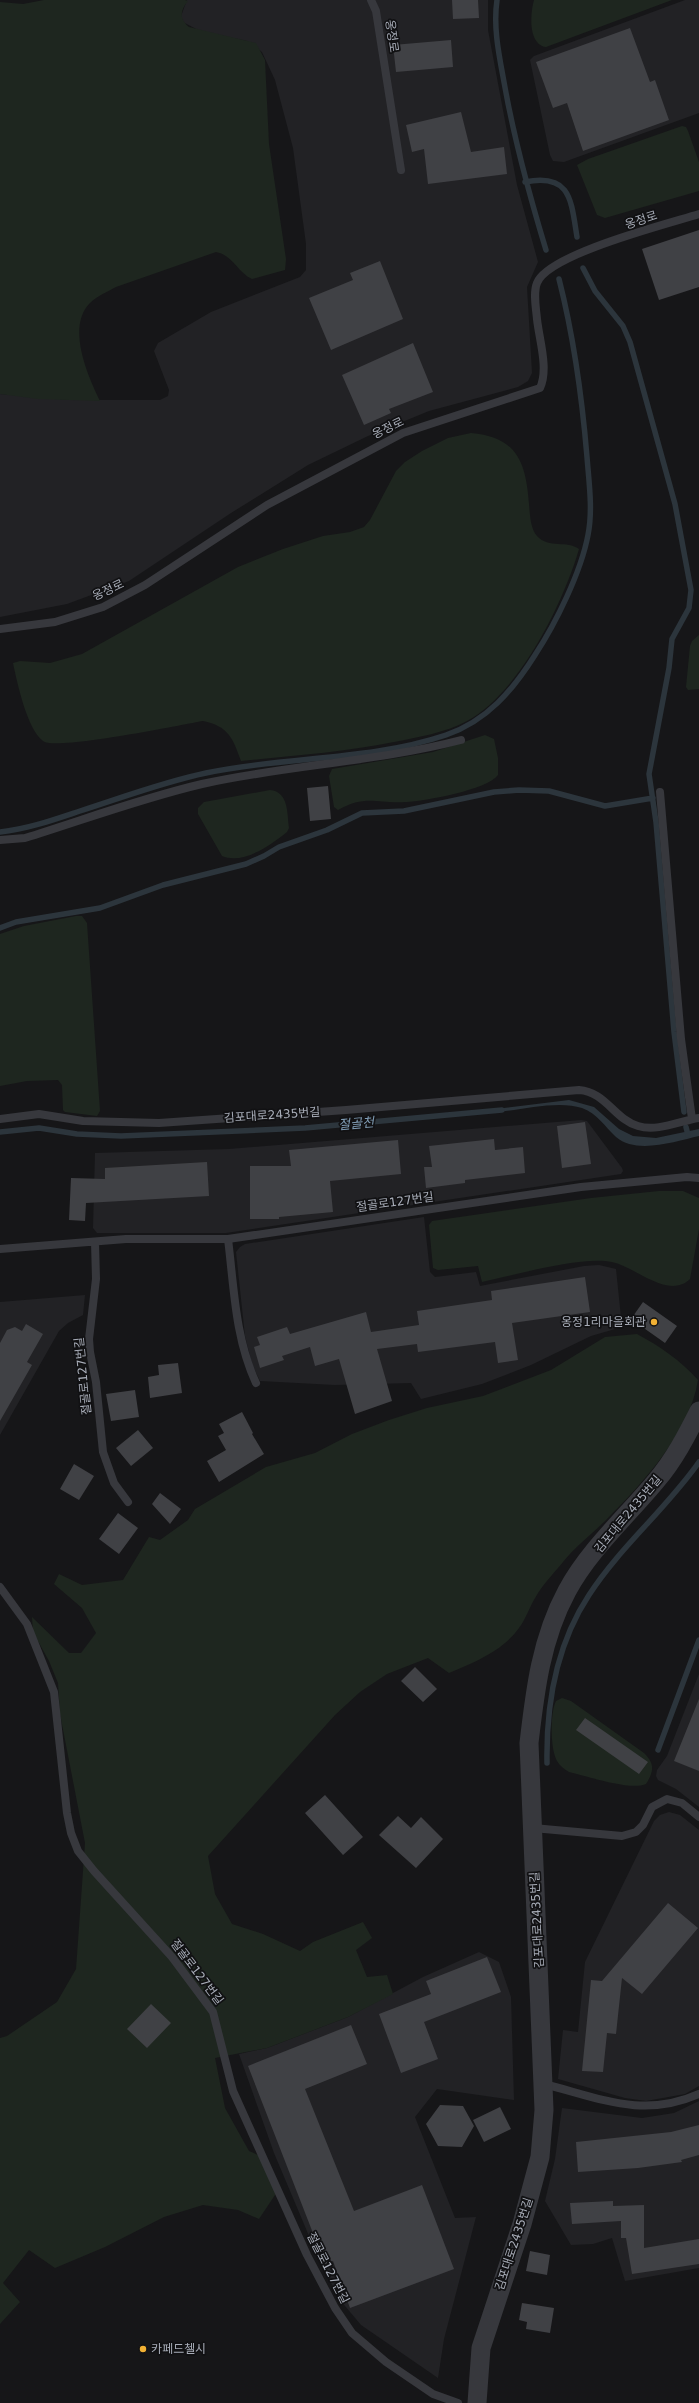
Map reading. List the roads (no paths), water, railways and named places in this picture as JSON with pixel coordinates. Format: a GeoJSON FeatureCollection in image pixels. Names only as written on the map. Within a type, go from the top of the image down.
{"type":"FeatureCollection","features":[{"type":"Feature","properties":{"kind":"street","name":"김포대로2435번길"},"geometry":{"type":"LineString","coordinates":[[477,2403],[481,2348],[522,2224],[540,2157],[544,2110],[529,1743],[536,1684],[548,1633],[567,1591],[611,1531],[657,1480],[684,1441],[699,1411]]}},
{"type":"Feature","properties":{"kind":"lane","name":"옹정로"},"geometry":{"type":"LineString","coordinates":[[372,0],[376,11],[401,170]]}},
{"type":"Feature","properties":{"kind":"lane","name":"옹정로"},"geometry":{"type":"LineString","coordinates":[[0,629],[55,622],[103,607],[145,585],[267,505],[403,433],[540,388],[543,381],[543,365],[536,300],[537,283],[545,272],[587,250],[699,214]]}},
{"type":"Feature","properties":{"kind":"lane"},"geometry":{"type":"LineString","coordinates":[[0,840],[25,838],[201,784],[262,773],[377,758],[461,740]]}},
{"type":"Feature","properties":{"kind":"lane"},"geometry":{"type":"LineString","coordinates":[[660,792],[681,1039],[696,1118]]}},
{"type":"Feature","properties":{"kind":"lane","name":"김포대로2435번길"},"geometry":{"type":"LineString","coordinates":[[0,1119],[38,1114],[83,1121],[159,1123],[353,1109],[579,1090],[590,1091],[598,1095],[626,1120],[638,1126],[661,1126],[696,1118]]}},
{"type":"Feature","properties":{"kind":"lane","name":"절골로127번길"},"geometry":{"type":"LineString","coordinates":[[0,1249],[126,1239],[228,1239],[581,1187],[687,1177],[699,1178]]}},
{"type":"Feature","properties":{"kind":"lane"},"geometry":{"type":"LineString","coordinates":[[228,1239],[240,1336],[246,1363],[256,1383]]}},
{"type":"Feature","properties":{"kind":"lane","name":"절골로127번길"},"geometry":{"type":"LineString","coordinates":[[95,1242],[96,1279],[89,1339],[90,1352],[96,1382],[103,1452],[114,1483],[128,1502]]}},
{"type":"Feature","properties":{"kind":"lane","name":"절골로127번길"},"geometry":{"type":"LineString","coordinates":[[0,1587],[27,1624],[54,1692],[67,1813],[71,1833],[78,1851],[94,1872],[172,1957],[213,2012],[233,2091],[307,2255],[335,2308],[352,2332],[386,2362],[433,2394],[458,2403]]}},
{"type":"Feature","properties":{"kind":"lane"},"geometry":{"type":"LineString","coordinates":[[532,1828],[622,1836],[636,1832],[643,1825],[652,1807],[667,1799],[682,1803],[699,1817]]}},
{"type":"Feature","properties":{"kind":"lane"},"geometry":{"type":"LineString","coordinates":[[544,2084],[639,2107],[657,2107],[679,2102],[699,2094]]}},
{"type":"Feature","properties":{"kind":"waterway"},"geometry":{"type":"LineString","coordinates":[[497,0],[497,41],[512,124],[522,166],[546,250]]}},
{"type":"Feature","properties":{"kind":"waterway"},"geometry":{"type":"LineString","coordinates":[[525,182],[540,180],[552,182],[560,186],[566,192],[573,212],[577,237]]}},
{"type":"Feature","properties":{"kind":"waterway"},"geometry":{"type":"LineString","coordinates":[[583,268],[595,291],[623,326],[630,342],[675,504],[691,590],[689,608],[672,639],[669,668],[649,774],[656,822],[674,1032],[684,1112]]}},
{"type":"Feature","properties":{"kind":"waterway"},"geometry":{"type":"LineString","coordinates":[[0,832],[40,824],[158,786],[206,773],[266,764],[387,750],[417,743],[461,729],[474,722],[498,703],[527,668],[551,628],[574,581],[585,549],[588,535],[590,487],[580,390],[569,323],[559,279]]}},
{"type":"Feature","properties":{"kind":"waterway"},"geometry":{"type":"LineString","coordinates":[[0,928],[16,922],[100,908],[163,885],[246,864],[279,847],[327,830],[362,813],[404,811],[494,792],[519,790],[549,791],[605,806],[653,798]]}},
{"type":"Feature","properties":{"kind":"waterway","name":"절골천"},"geometry":{"type":"LineString","coordinates":[[0,1132],[39,1128],[77,1134],[121,1136],[305,1128],[502,1110]]}},
{"type":"Feature","properties":{"kind":"waterway","name":"절골천"},"geometry":{"type":"LineString","coordinates":[[686,1127],[688,1135]]}},
{"type":"Feature","properties":{"kind":"waterway"},"geometry":{"type":"LineString","coordinates":[[547,1763],[548,1719],[555,1676],[568,1634],[578,1614],[601,1577],[672,1496],[699,1462]]}},
{"type":"Feature","properties":{"kind":"waterway"},"geometry":{"type":"LineString","coordinates":[[658,1750],[699,1640]]}},
{"type":"Feature","properties":{"kind":"place","name":"옹정1리마을회관"},"geometry":{"type":"Point","coordinates":[654,1322]}},
{"type":"Feature","properties":{"kind":"place","name":"카페드첼시"},"geometry":{"type":"Point","coordinates":[143,2349]}}]}
